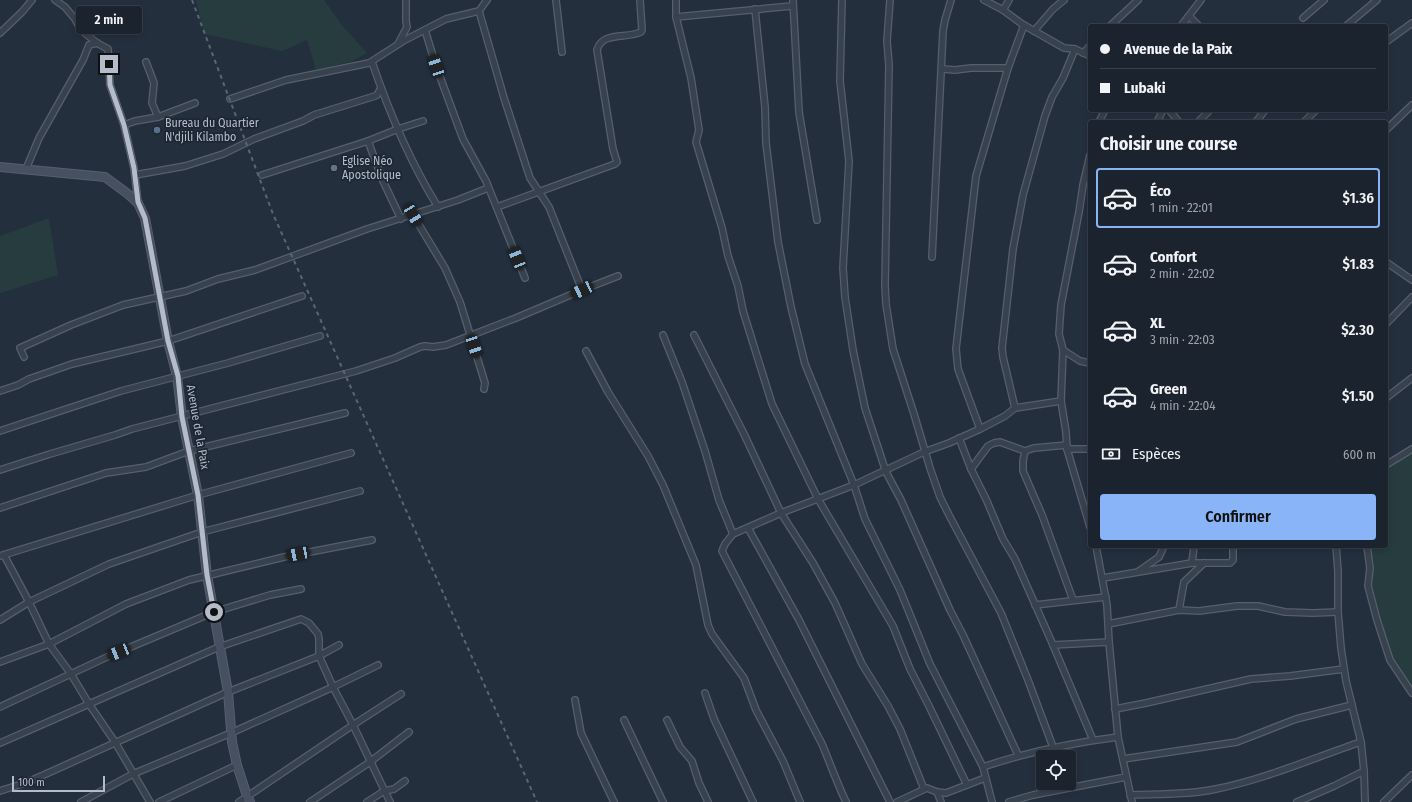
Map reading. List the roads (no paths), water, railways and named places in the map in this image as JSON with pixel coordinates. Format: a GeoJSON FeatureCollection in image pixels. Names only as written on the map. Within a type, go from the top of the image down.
{"type":"FeatureCollection","features":[{"type":"Feature","properties":{"kind":"street"},"geometry":{"type":"LineString","coordinates":[[0,33],[32,0]]}},
{"type":"Feature","properties":{"kind":"street"},"geometry":{"type":"LineString","coordinates":[[55,0],[65,7],[75,19],[81,30],[97,43],[108,49],[110,85],[124,125],[135,175],[138,202]]}},
{"type":"Feature","properties":{"kind":"street"},"geometry":{"type":"LineString","coordinates":[[398,44],[407,27],[406,0]]}},
{"type":"Feature","properties":{"kind":"street"},"geometry":{"type":"LineString","coordinates":[[230,99],[286,80],[372,62],[398,44],[446,19],[479,11],[487,0]]}},
{"type":"Feature","properties":{"kind":"street"},"geometry":{"type":"LineString","coordinates":[[556,0],[562,52]]}},
{"type":"Feature","properties":{"kind":"street"},"geometry":{"type":"LineString","coordinates":[[497,207],[617,162],[597,50],[600,43],[608,38],[640,32],[642,30],[640,0]]}},
{"type":"Feature","properties":{"kind":"street"},"geometry":{"type":"LineString","coordinates":[[676,0],[676,17],[691,78],[699,130],[696,142],[722,228],[728,256],[738,286],[743,311],[772,404],[818,499],[893,626],[910,670],[929,706],[966,785]]}},
{"type":"Feature","properties":{"kind":"street"},"geometry":{"type":"LineString","coordinates":[[842,0],[840,81],[848,161],[843,268],[844,297],[865,408],[885,469],[901,500],[950,610],[1018,755]]}},
{"type":"Feature","properties":{"kind":"street"},"geometry":{"type":"LineString","coordinates":[[890,0],[887,41],[889,65],[885,285],[886,304],[893,350],[914,414],[924,452],[940,497],[1001,613],[1053,747]]}},
{"type":"Feature","properties":{"kind":"street"},"geometry":{"type":"LineString","coordinates":[[932,257],[936,196],[939,104],[945,20],[951,0]]}},
{"type":"Feature","properties":{"kind":"street"},"geometry":{"type":"LineString","coordinates":[[984,0],[1003,10],[1024,26],[1064,48],[1075,49],[1088,55]]}},
{"type":"Feature","properties":{"kind":"street"},"geometry":{"type":"LineString","coordinates":[[1003,10],[1009,0]]}},
{"type":"Feature","properties":{"kind":"street"},"geometry":{"type":"LineString","coordinates":[[1034,31],[1053,9],[1064,0]]}},
{"type":"Feature","properties":{"kind":"street"},"geometry":{"type":"LineString","coordinates":[[1112,24],[1138,0]]}},
{"type":"Feature","properties":{"kind":"street"},"geometry":{"type":"LineString","coordinates":[[1183,24],[1201,0]]}},
{"type":"Feature","properties":{"kind":"street"},"geometry":{"type":"LineString","coordinates":[[1303,18],[1324,0]]}},
{"type":"Feature","properties":{"kind":"street"},"geometry":{"type":"LineString","coordinates":[[1348,24],[1377,0]]}},
{"type":"Feature","properties":{"kind":"street"},"geometry":{"type":"LineString","coordinates":[[676,17],[755,9],[793,3],[799,112],[817,220]]}},
{"type":"Feature","properties":{"kind":"street"},"geometry":{"type":"LineString","coordinates":[[755,9],[764,98],[766,143],[778,242],[791,307],[805,364],[854,485],[865,519],[900,590],[930,664],[983,767],[992,802]]}},
{"type":"Feature","properties":{"kind":"street"},"geometry":{"type":"LineString","coordinates":[[479,11],[517,141],[530,178],[549,207],[582,290]]}},
{"type":"Feature","properties":{"kind":"street"},"geometry":{"type":"LineString","coordinates":[[1189,16],[1197,24]]}},
{"type":"Feature","properties":{"kind":"street"},"geometry":{"type":"LineString","coordinates":[[1388,41],[1412,23]]}},
{"type":"Feature","properties":{"kind":"street"},"geometry":{"type":"LineString","coordinates":[[980,429],[959,374],[956,349],[976,176],[1008,68],[1024,26]]}},
{"type":"Feature","properties":{"kind":"street"},"geometry":{"type":"LineString","coordinates":[[425,30],[436,66],[463,139],[486,181],[525,278]]}},
{"type":"Feature","properties":{"kind":"street"},"geometry":{"type":"LineString","coordinates":[[26,169],[39,138],[83,60],[89,45],[97,43]]}},
{"type":"Feature","properties":{"kind":"street"},"geometry":{"type":"LineString","coordinates":[[1083,53],[1088,48]]}},
{"type":"Feature","properties":{"kind":"street"},"geometry":{"type":"LineString","coordinates":[[1015,408],[1002,348],[1013,249],[1023,195],[1045,116],[1052,97],[1063,78],[1075,49]]}},
{"type":"Feature","properties":{"kind":"street"},"geometry":{"type":"LineString","coordinates":[[146,62],[154,84],[152,103],[158,117]]}},
{"type":"Feature","properties":{"kind":"street"},"geometry":{"type":"LineString","coordinates":[[372,62],[381,88],[421,179],[438,207]]}},
{"type":"Feature","properties":{"kind":"street"},"geometry":{"type":"LineString","coordinates":[[942,69],[1008,68]]}},
{"type":"Feature","properties":{"kind":"street"},"geometry":{"type":"LineString","coordinates":[[135,175],[185,166],[223,154],[254,139],[314,115],[375,96],[381,88]]}},
{"type":"Feature","properties":{"kind":"street"},"geometry":{"type":"LineString","coordinates":[[124,125],[135,121],[158,117],[195,103]]}},
{"type":"Feature","properties":{"kind":"street"},"geometry":{"type":"LineString","coordinates":[[1388,128],[1412,105]]}},
{"type":"Feature","properties":{"kind":"street"},"geometry":{"type":"LineString","coordinates":[[1171,112],[1177,120]]}},
{"type":"Feature","properties":{"kind":"street"},"geometry":{"type":"LineString","coordinates":[[1200,120],[1208,112]]}},
{"type":"Feature","properties":{"kind":"street"},"geometry":{"type":"LineString","coordinates":[[1306,120],[1314,112]]}},
{"type":"Feature","properties":{"kind":"street"},"geometry":{"type":"LineString","coordinates":[[262,175],[368,141],[398,128],[423,121]]}},
{"type":"Feature","properties":{"kind":"street"},"geometry":{"type":"LineString","coordinates":[[368,141],[383,181],[401,218]]}},
{"type":"Feature","properties":{"kind":"street"},"geometry":{"type":"LineString","coordinates":[[1088,164],[1083,185],[1080,212],[1061,305],[1059,334],[1063,350],[1061,401],[1067,447],[1088,520]]}},
{"type":"Feature","properties":{"kind":"street"},"geometry":{"type":"LineString","coordinates":[[0,167],[105,177],[138,202]]}},
{"type":"Feature","properties":{"kind":"street"},"geometry":{"type":"LineString","coordinates":[[24,357],[20,348],[71,325],[123,305],[160,298],[186,291],[218,279],[255,270],[367,229],[468,197],[488,188]]}},
{"type":"Feature","properties":{"kind":"street","name":"Avenue de la Paix"},"geometry":{"type":"LineString","coordinates":[[138,202],[145,218],[168,341],[178,376],[182,417],[198,495],[207,575],[228,692],[231,733],[237,765],[249,799]]}},
{"type":"Feature","properties":{"kind":"street"},"geometry":{"type":"LineString","coordinates":[[413,215],[445,268],[460,302],[485,383],[484,389]]}},
{"type":"Feature","properties":{"kind":"street"},"geometry":{"type":"LineString","coordinates":[[1388,263],[1412,280]]}},
{"type":"Feature","properties":{"kind":"street"},"geometry":{"type":"LineString","coordinates":[[0,470],[132,429],[356,371],[395,358],[420,347],[446,345],[618,276]]}},
{"type":"Feature","properties":{"kind":"street"},"geometry":{"type":"LineString","coordinates":[[0,391],[72,364],[168,341],[302,296]]}},
{"type":"Feature","properties":{"kind":"street"},"geometry":{"type":"LineString","coordinates":[[1388,322],[1412,297]]}},
{"type":"Feature","properties":{"kind":"street"},"geometry":{"type":"LineString","coordinates":[[663,335],[682,382],[718,500],[733,534]]}},
{"type":"Feature","properties":{"kind":"street"},"geometry":{"type":"LineString","coordinates":[[694,335],[738,421],[781,513],[813,563],[835,603],[862,664],[888,706],[900,729],[924,789]]}},
{"type":"Feature","properties":{"kind":"street"},"geometry":{"type":"LineString","coordinates":[[0,431],[121,391],[228,363],[320,336]]}},
{"type":"Feature","properties":{"kind":"street"},"geometry":{"type":"LineString","coordinates":[[1063,350],[1080,361],[1088,363]]}},
{"type":"Feature","properties":{"kind":"street"},"geometry":{"type":"LineString","coordinates":[[586,351],[608,392],[660,478],[696,564],[708,625],[712,634],[744,678],[756,710],[783,761],[800,802]]}},
{"type":"Feature","properties":{"kind":"street"},"geometry":{"type":"LineString","coordinates":[[1388,396],[1412,378]]}},
{"type":"Feature","properties":{"kind":"street"},"geometry":{"type":"LineString","coordinates":[[846,802],[819,737],[722,551],[725,544],[733,534],[781,513],[854,485],[885,469],[980,429],[1005,416],[1015,408],[1061,401]]}},
{"type":"Feature","properties":{"kind":"street"},"geometry":{"type":"LineString","coordinates":[[0,508],[106,473],[146,467],[188,451],[345,413]]}},
{"type":"Feature","properties":{"kind":"street"},"geometry":{"type":"LineString","coordinates":[[959,438],[1053,645],[1093,740]]}},
{"type":"Feature","properties":{"kind":"street"},"geometry":{"type":"LineString","coordinates":[[972,469],[988,446],[994,443],[1000,442],[1025,451],[1034,448],[1067,447],[1088,449]]}},
{"type":"Feature","properties":{"kind":"street"},"geometry":{"type":"LineString","coordinates":[[1388,464],[1412,449]]}},
{"type":"Feature","properties":{"kind":"street"},"geometry":{"type":"LineString","coordinates":[[1025,451],[1022,461],[1023,471],[1042,515],[1073,600]]}},
{"type":"Feature","properties":{"kind":"street"},"geometry":{"type":"LineString","coordinates":[[150,802],[115,742],[71,674],[49,644],[29,602],[2,555],[198,495],[351,453]]}},
{"type":"Feature","properties":{"kind":"street"},"geometry":{"type":"LineString","coordinates":[[0,620],[29,602],[109,564],[202,532],[360,491]]}},
{"type":"Feature","properties":{"kind":"street"},"geometry":{"type":"LineString","coordinates":[[748,528],[799,620],[890,802]]}},
{"type":"Feature","properties":{"kind":"street"},"geometry":{"type":"LineString","coordinates":[[0,662],[49,644],[126,604],[189,580],[284,557],[372,540]]}},
{"type":"Feature","properties":{"kind":"street"},"geometry":{"type":"LineString","coordinates":[[1096,548],[1106,597],[1118,737],[1132,802]]}},
{"type":"Feature","properties":{"kind":"street"},"geometry":{"type":"LineString","coordinates":[[1137,572],[1159,557],[1163,548]]}},
{"type":"Feature","properties":{"kind":"street"},"geometry":{"type":"LineString","coordinates":[[1192,563],[1194,548]]}},
{"type":"Feature","properties":{"kind":"street"},"geometry":{"type":"LineString","coordinates":[[1103,578],[1192,563],[1232,562],[1233,548]]}},
{"type":"Feature","properties":{"kind":"street"},"geometry":{"type":"LineString","coordinates":[[1336,548],[1338,612],[1341,648],[1344,669],[1361,742],[1365,802]]}},
{"type":"Feature","properties":{"kind":"street"},"geometry":{"type":"LineString","coordinates":[[1367,548],[1370,573],[1368,586],[1376,620],[1390,660],[1412,692]]}},
{"type":"Feature","properties":{"kind":"street"},"geometry":{"type":"LineString","coordinates":[[1179,610],[1184,582],[1204,563]]}},
{"type":"Feature","properties":{"kind":"street"},"geometry":{"type":"LineString","coordinates":[[0,707],[107,656],[214,612],[270,595],[301,589]]}},
{"type":"Feature","properties":{"kind":"street"},"geometry":{"type":"LineString","coordinates":[[1035,605],[1106,597]]}},
{"type":"Feature","properties":{"kind":"street"},"geometry":{"type":"LineString","coordinates":[[1108,624],[1179,610],[1199,611],[1237,606],[1258,606],[1285,612],[1338,612]]}},
{"type":"Feature","properties":{"kind":"street"},"geometry":{"type":"LineString","coordinates":[[0,743],[219,647],[301,619],[309,623],[318,634],[319,656],[390,802]]}},
{"type":"Feature","properties":{"kind":"street"},"geometry":{"type":"LineString","coordinates":[[1053,645],[1109,642]]}},
{"type":"Feature","properties":{"kind":"street"},"geometry":{"type":"LineString","coordinates":[[0,791],[28,782],[228,692],[319,656],[339,645]]}},
{"type":"Feature","properties":{"kind":"street"},"geometry":{"type":"LineString","coordinates":[[81,802],[133,774],[231,733],[378,665]]}},
{"type":"Feature","properties":{"kind":"street"},"geometry":{"type":"LineString","coordinates":[[1115,709],[1251,679],[1344,669]]}},
{"type":"Feature","properties":{"kind":"street"},"geometry":{"type":"LineString","coordinates":[[705,693],[714,719],[753,802]]}},
{"type":"Feature","properties":{"kind":"street"},"geometry":{"type":"LineString","coordinates":[[239,802],[249,799],[353,725],[401,694]]}},
{"type":"Feature","properties":{"kind":"street"},"geometry":{"type":"LineString","coordinates":[[575,700],[581,733],[614,802]]}},
{"type":"Feature","properties":{"kind":"street"},"geometry":{"type":"LineString","coordinates":[[1123,759],[1237,742],[1296,719],[1352,705]]}},
{"type":"Feature","properties":{"kind":"street"},"geometry":{"type":"LineString","coordinates":[[624,720],[663,802]]}},
{"type":"Feature","properties":{"kind":"street"},"geometry":{"type":"LineString","coordinates":[[667,720],[680,747],[692,761],[699,783],[708,802]]}},
{"type":"Feature","properties":{"kind":"street"},"geometry":{"type":"LineString","coordinates":[[310,802],[370,762],[409,732]]}},
{"type":"Feature","properties":{"kind":"street"},"geometry":{"type":"LineString","coordinates":[[983,767],[1018,755],[1053,747],[1118,737]]}},
{"type":"Feature","properties":{"kind":"street"},"geometry":{"type":"LineString","coordinates":[[1130,795],[1216,789],[1287,769],[1361,742]]}},
{"type":"Feature","properties":{"kind":"street"},"geometry":{"type":"LineString","coordinates":[[159,802],[237,765]]}},
{"type":"Feature","properties":{"kind":"street"},"geometry":{"type":"LineString","coordinates":[[1297,802],[1364,771]]}},
{"type":"Feature","properties":{"kind":"street"},"geometry":{"type":"LineString","coordinates":[[1384,802],[1412,775]]}},
{"type":"Feature","properties":{"kind":"street"},"geometry":{"type":"LineString","coordinates":[[1009,802],[1033,795],[1126,776]]}},
{"type":"Feature","properties":{"kind":"street"},"geometry":{"type":"LineString","coordinates":[[897,802],[924,789],[946,793],[985,778]]}},
{"type":"Feature","properties":{"kind":"street"},"geometry":{"type":"LineString","coordinates":[[367,802],[384,791],[394,789],[405,781]]}},
{"type":"Feature","properties":{"kind":"street"},"geometry":{"type":"LineString","coordinates":[[937,792],[941,802]]}},
{"type":"Feature","properties":{"kind":"railway"},"geometry":{"type":"LineString","coordinates":[[192,0],[273,214],[537,802]]}},
{"type":"Feature","properties":{"kind":"place","name":"Bureau du Quartier N'djili Kilambo"},"geometry":{"type":"Point","coordinates":[157,130]}},
{"type":"Feature","properties":{"kind":"place","name":"Eglise Néo Apostolique"},"geometry":{"type":"Point","coordinates":[334,168]}}]}
